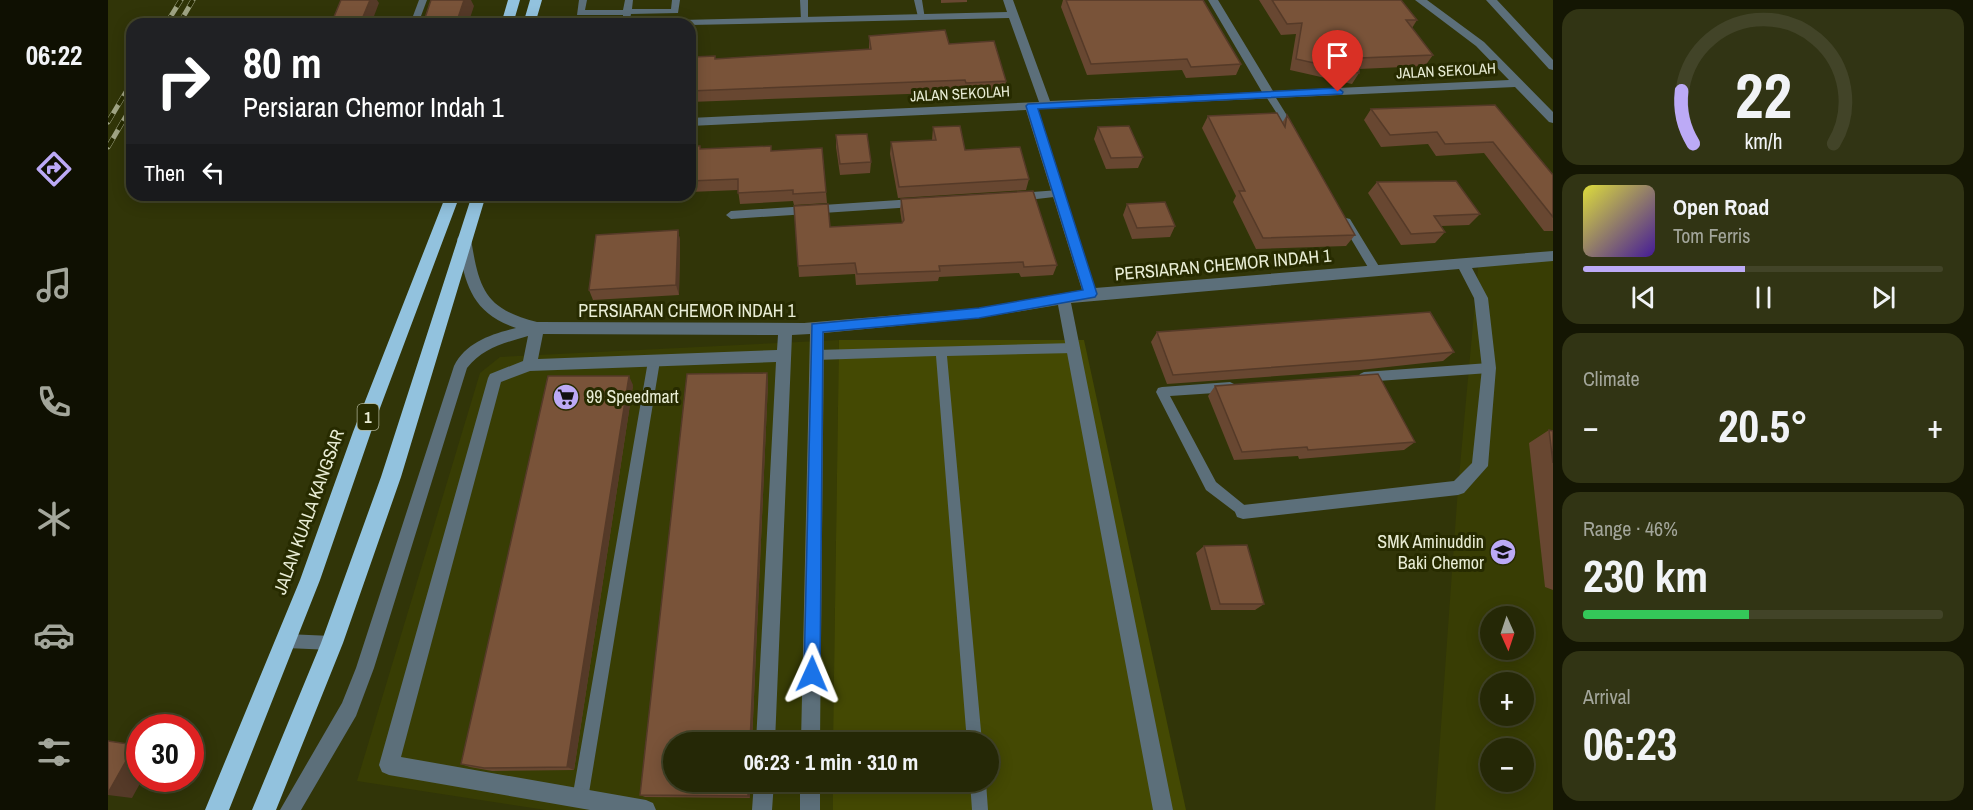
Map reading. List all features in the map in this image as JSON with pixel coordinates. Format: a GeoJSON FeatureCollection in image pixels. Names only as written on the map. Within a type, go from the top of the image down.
{"type":"FeatureCollection","features":[{"type":"Feature","properties":{"kind":"highway"},"geometry":{"type":"LineString","coordinates":[[509,18],[514,0]]}},
{"type":"Feature","properties":{"kind":"highway"},"geometry":{"type":"LineString","coordinates":[[531,18],[536,0]]}},
{"type":"Feature","properties":{"kind":"highway","name":"JALAN KUALA KANGSAR"},"geometry":{"type":"LineString","coordinates":[[217,810],[286,640],[451,201]]}},
{"type":"Feature","properties":{"kind":"highway","name":"1"},"geometry":{"type":"LineString","coordinates":[[264,810],[332,643],[391,477],[477,201]]}},
{"type":"Feature","properties":{"kind":"street"},"geometry":{"type":"LineString","coordinates":[[1008,0],[1046,105]]}},
{"type":"Feature","properties":{"kind":"street"},"geometry":{"type":"LineString","coordinates":[[1213,0],[1270,95]]}},
{"type":"Feature","properties":{"kind":"street"},"geometry":{"type":"LineString","coordinates":[[1420,0],[1480,44],[1553,119]]}},
{"type":"Feature","properties":{"kind":"street"},"geometry":{"type":"LineString","coordinates":[[1491,0],[1553,66]]}},
{"type":"Feature","properties":{"kind":"street"},"geometry":{"type":"LineString","coordinates":[[696,19],[805,20],[1014,15]]}},
{"type":"Feature","properties":{"kind":"street","name":"JALAN SEKOLAH"},"geometry":{"type":"LineString","coordinates":[[696,122],[1520,83]]}},
{"type":"Feature","properties":{"kind":"street"},"geometry":{"type":"LineString","coordinates":[[1031,106],[1090,294]]}},
{"type":"Feature","properties":{"kind":"street"},"geometry":{"type":"LineString","coordinates":[[464,239],[469,273],[476,292],[485,306],[508,322],[537,328]]}},
{"type":"Feature","properties":{"kind":"street","name":"PERSIARAN CHEMOR INDAH 1"},"geometry":{"type":"LineString","coordinates":[[537,328],[817,328],[979,313],[1090,294],[1553,256]]}},
{"type":"Feature","properties":{"kind":"street"},"geometry":{"type":"LineString","coordinates":[[1243,512],[1458,488],[1480,466],[1489,368],[1481,298],[1463,264]]}},
{"type":"Feature","properties":{"kind":"street"},"geometry":{"type":"LineString","coordinates":[[1064,300],[1163,810]]}},
{"type":"Feature","properties":{"kind":"street"},"geometry":{"type":"LineString","coordinates":[[529,365],[537,328]]}},
{"type":"Feature","properties":{"kind":"street"},"geometry":{"type":"LineString","coordinates":[[290,810],[349,709],[365,668],[460,366],[469,354],[490,340],[537,328]]}},
{"type":"Feature","properties":{"kind":"street"},"geometry":{"type":"LineString","coordinates":[[811,732],[817,328]]}},
{"type":"Feature","properties":{"kind":"street"},"geometry":{"type":"LineString","coordinates":[[766,732],[785,329]]}},
{"type":"Feature","properties":{"kind":"street"},"geometry":{"type":"LineString","coordinates":[[646,810],[389,765],[495,378],[529,365],[784,356]]}},
{"type":"Feature","properties":{"kind":"street"},"geometry":{"type":"LineString","coordinates":[[762,810],[763,792]]}},
{"type":"Feature","properties":{"kind":"street"},"geometry":{"type":"LineString","coordinates":[[810,792],[810,810]]}},
{"type":"Feature","properties":{"kind":"lane"},"geometry":{"type":"LineString","coordinates":[[416,18],[423,0]]}},
{"type":"Feature","properties":{"kind":"lane"},"geometry":{"type":"LineString","coordinates":[[583,0],[580,13],[627,18],[675,11],[676,0]]}},
{"type":"Feature","properties":{"kind":"lane"},"geometry":{"type":"LineString","coordinates":[[627,18],[629,0]]}},
{"type":"Feature","properties":{"kind":"lane"},"geometry":{"type":"LineString","coordinates":[[804,0],[805,20]]}},
{"type":"Feature","properties":{"kind":"lane"},"geometry":{"type":"LineString","coordinates":[[918,0],[922,17]]}},
{"type":"Feature","properties":{"kind":"lane"},"geometry":{"type":"LineString","coordinates":[[1270,95],[1299,144]]}},
{"type":"Feature","properties":{"kind":"lane"},"geometry":{"type":"LineString","coordinates":[[1012,197],[1059,194]]}},
{"type":"Feature","properties":{"kind":"lane"},"geometry":{"type":"LineString","coordinates":[[731,215],[930,202]]}},
{"type":"Feature","properties":{"kind":"lane"},"geometry":{"type":"LineString","coordinates":[[1341,212],[1376,271]]}},
{"type":"Feature","properties":{"kind":"lane"},"geometry":{"type":"LineString","coordinates":[[816,355],[1074,348]]}},
{"type":"Feature","properties":{"kind":"lane"},"geometry":{"type":"LineString","coordinates":[[941,352],[973,732]]}},
{"type":"Feature","properties":{"kind":"lane"},"geometry":{"type":"LineString","coordinates":[[580,799],[654,361]]}},
{"type":"Feature","properties":{"kind":"lane"},"geometry":{"type":"LineString","coordinates":[[1349,378],[1489,368]]}},
{"type":"Feature","properties":{"kind":"lane"},"geometry":{"type":"LineString","coordinates":[[1243,512],[1211,486],[1162,392],[1244,386]]}},
{"type":"Feature","properties":{"kind":"lane"},"geometry":{"type":"LineString","coordinates":[[286,640],[332,643]]}},
{"type":"Feature","properties":{"kind":"lane"},"geometry":{"type":"LineString","coordinates":[[979,792],[980,810]]}},
{"type":"Feature","properties":{"kind":"shaded area","name":"SMK Aminuddin Baki Chemor"},"geometry":{"type":"Polygon","coordinates":[[[1553,254],[1553,810],[1435,810],[1458,488],[1479,258],[1553,254]]]}},
{"type":"Feature","properties":{"kind":"shaded area"},"geometry":{"type":"Polygon","coordinates":[[[839,340],[833,732],[663,732],[663,792],[833,792],[833,810],[546,810],[357,781],[480,373],[500,357],[839,340]]]}},
{"type":"Feature","properties":{"kind":"shaded area"},"geometry":{"type":"Polygon","coordinates":[[[839,340],[1084,340],[1186,810],[833,810],[833,792],[999,792],[999,732],[833,732],[839,340]]]}},
{"type":"Feature","properties":{"kind":"building"},"geometry":{"type":"Polygon","coordinates":[[[341,0],[370,0],[362,18],[334,18],[341,0]]]}},
{"type":"Feature","properties":{"kind":"building"},"geometry":{"type":"Polygon","coordinates":[[[431,0],[464,0],[458,18],[425,18],[431,0]]]}},
{"type":"Feature","properties":{"kind":"building"},"geometry":{"type":"Polygon","coordinates":[[[1066,0],[1203,0],[1241,64],[1191,67],[1187,59],[1091,64],[1066,0]]]}},
{"type":"Feature","properties":{"kind":"building"},"geometry":{"type":"Polygon","coordinates":[[[1272,0],[1401,0],[1417,20],[1406,20],[1433,55],[1360,58],[1359,73],[1296,59],[1302,23],[1287,24],[1272,0]]]}},
{"type":"Feature","properties":{"kind":"building"},"geometry":{"type":"Polygon","coordinates":[[[945,30],[949,44],[994,41],[1006,81],[966,83],[965,80],[696,91],[696,57],[715,56],[715,59],[871,49],[869,36],[945,30]]]}},
{"type":"Feature","properties":{"kind":"building"},"geometry":{"type":"Polygon","coordinates":[[[1495,105],[1553,175],[1553,217],[1493,142],[1445,144],[1437,132],[1390,135],[1371,109],[1495,105]]]}},
{"type":"Feature","properties":{"kind":"building"},"geometry":{"type":"Polygon","coordinates":[[[1277,113],[1285,127],[1287,115],[1355,235],[1263,238],[1239,191],[1245,191],[1208,116],[1277,113]]]}},
{"type":"Feature","properties":{"kind":"building"},"geometry":{"type":"Polygon","coordinates":[[[960,126],[965,150],[1020,147],[1029,179],[899,187],[891,142],[936,140],[933,127],[960,126]]]}},
{"type":"Feature","properties":{"kind":"building"},"geometry":{"type":"Polygon","coordinates":[[[1129,126],[1143,157],[1111,158],[1098,127],[1129,126]]]}},
{"type":"Feature","properties":{"kind":"building"},"geometry":{"type":"Polygon","coordinates":[[[867,134],[871,162],[840,164],[836,135],[867,134]]]}},
{"type":"Feature","properties":{"kind":"building"},"geometry":{"type":"Polygon","coordinates":[[[696,146],[700,146],[700,149],[771,146],[771,151],[822,148],[826,192],[793,194],[793,190],[738,193],[738,179],[696,181],[696,146]]]}},
{"type":"Feature","properties":{"kind":"building"},"geometry":{"type":"Polygon","coordinates":[[[1456,181],[1480,214],[1434,216],[1445,232],[1411,234],[1377,182],[1456,181]]]}},
{"type":"Feature","properties":{"kind":"building"},"geometry":{"type":"Polygon","coordinates":[[[1033,191],[1057,265],[1024,267],[1023,262],[939,266],[940,271],[857,274],[855,263],[798,266],[794,206],[828,204],[830,227],[902,223],[904,220],[901,199],[1033,191]]]}},
{"type":"Feature","properties":{"kind":"building"},"geometry":{"type":"Polygon","coordinates":[[[1165,202],[1175,226],[1137,228],[1127,204],[1165,202]]]}},
{"type":"Feature","properties":{"kind":"building"},"geometry":{"type":"Polygon","coordinates":[[[678,230],[676,285],[589,290],[596,235],[678,230]]]}},
{"type":"Feature","properties":{"kind":"building"},"geometry":{"type":"Polygon","coordinates":[[[1430,312],[1454,352],[1173,375],[1157,332],[1430,312]]]}},
{"type":"Feature","properties":{"kind":"building"},"geometry":{"type":"Polygon","coordinates":[[[767,373],[750,732],[663,732],[663,792],[748,792],[748,796],[640,795],[687,374],[767,373]]]}},
{"type":"Feature","properties":{"kind":"building"},"geometry":{"type":"Polygon","coordinates":[[[1378,374],[1415,442],[1308,450],[1307,447],[1242,452],[1215,386],[1378,374]]]}},
{"type":"Feature","properties":{"kind":"building"},"geometry":{"type":"Polygon","coordinates":[[[548,376],[629,376],[567,767],[484,768],[461,764],[548,376]]]}},
{"type":"Feature","properties":{"kind":"building"},"geometry":{"type":"Polygon","coordinates":[[[1549,430],[1553,431],[1553,463],[1549,430]]]}},
{"type":"Feature","properties":{"kind":"building"},"geometry":{"type":"Polygon","coordinates":[[[1247,545],[1264,604],[1220,604],[1204,546],[1247,545]]]}},
{"type":"Feature","properties":{"kind":"building"},"geometry":{"type":"Polygon","coordinates":[[[108,741],[126,744],[126,761],[108,793],[108,741]]]}},
{"type":"Feature","properties":{"kind":"railway"},"geometry":{"type":"LineString","coordinates":[[170,18],[181,0]]}},
{"type":"Feature","properties":{"kind":"railway"},"geometry":{"type":"LineString","coordinates":[[182,18],[193,0]]}},
{"type":"Feature","properties":{"kind":"railway"},"geometry":{"type":"LineString","coordinates":[[108,122],[126,92]]}},
{"type":"Feature","properties":{"kind":"railway"},"geometry":{"type":"LineString","coordinates":[[108,147],[126,116]]}},
{"type":"Feature","properties":{"kind":"place","name":"99 Speedmart"},"geometry":{"type":"Point","coordinates":[566,397]}},
{"type":"Feature","properties":{"kind":"place","name":"SMK Aminuddin Baki Chemor"},"geometry":{"type":"Point","coordinates":[1503,552]}},
{"type":"Feature","properties":{"kind":"route"},"geometry":{"type":"LineString","coordinates":[[812,674],[817,328],[979,313],[1090,294],[1031,106],[1338,92]]}}]}
